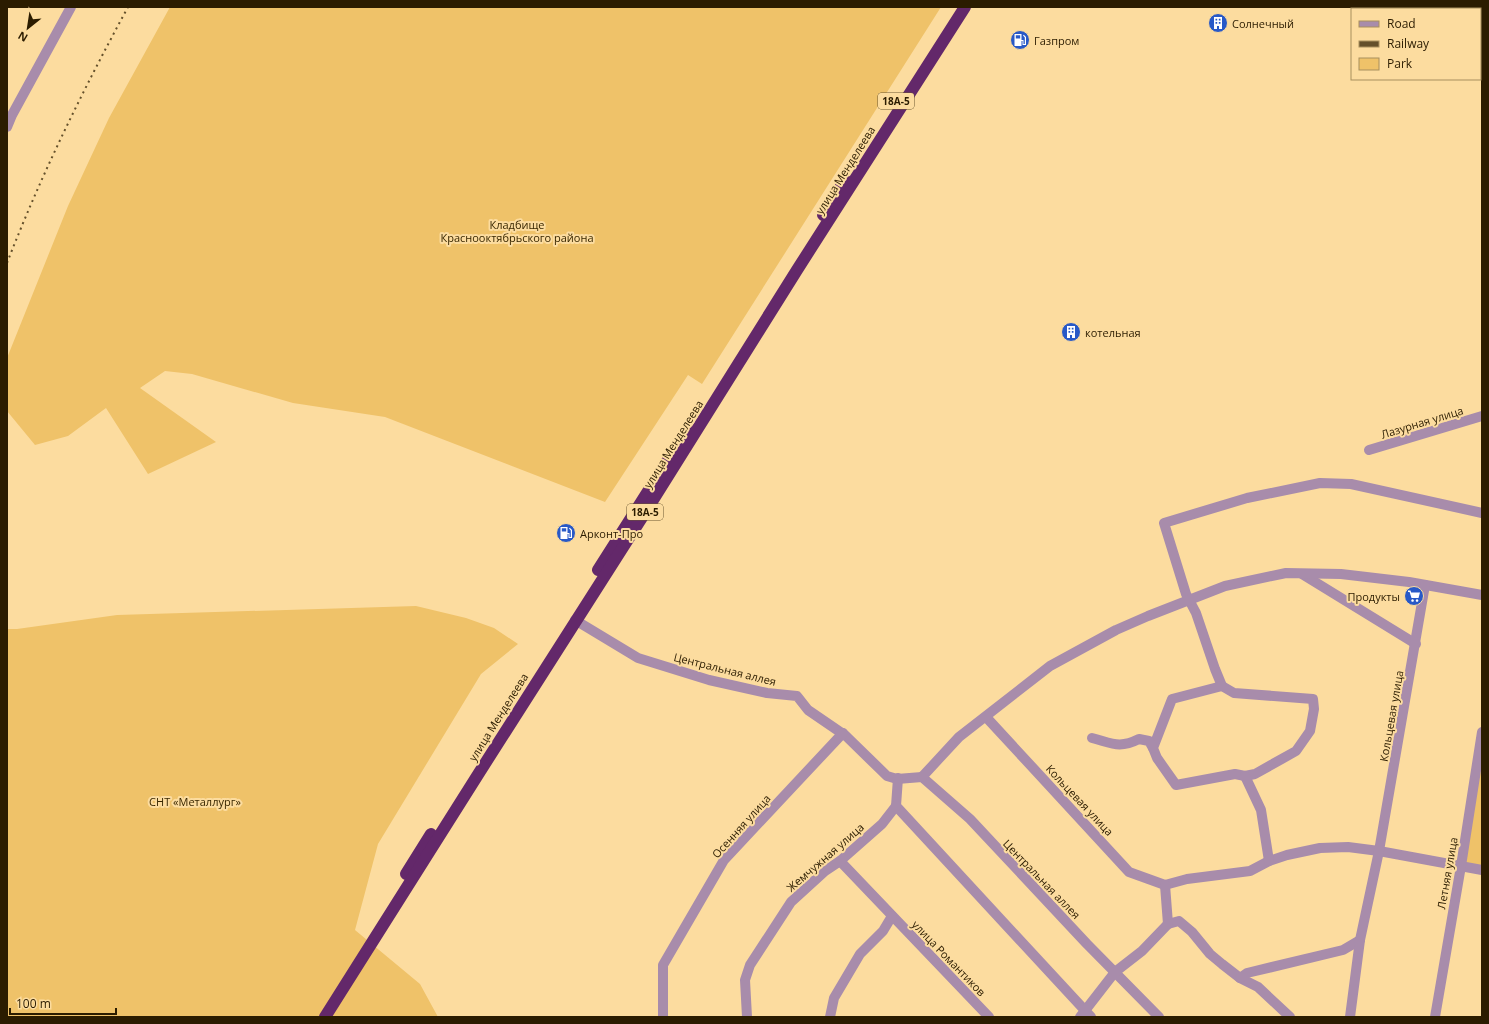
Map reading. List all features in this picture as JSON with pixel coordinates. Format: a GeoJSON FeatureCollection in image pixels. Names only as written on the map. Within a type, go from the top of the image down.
{"type":"FeatureCollection","features":[{"type":"Feature","properties":{"kind":"highway","name":"улица Менделеева"},"geometry":{"type":"LineString","coordinates":[[317,1017],[535,668],[956,7]]}},
{"type":"Feature","properties":{"kind":"highway","name":"улица Менделеева"},"geometry":{"type":"LineString","coordinates":[[325,1017],[964,7]]}},
{"type":"Feature","properties":{"kind":"street"},"geometry":{"type":"LineString","coordinates":[[7,127],[12,115],[71,7]]}},
{"type":"Feature","properties":{"kind":"street","name":"Лазурная улица"},"geometry":{"type":"LineString","coordinates":[[1369,450],[1482,416]]}},
{"type":"Feature","properties":{"kind":"street"},"geometry":{"type":"LineString","coordinates":[[1092,738],[1121,746],[1130,744],[1138,739],[1149,741],[1157,758],[1176,785],[1234,774],[1245,776],[1255,774],[1296,751],[1310,731],[1314,709],[1313,699],[1234,693],[1222,686],[1214,668],[1196,613],[1186,594],[1164,523],[1247,498],[1320,483],[1351,484],[1482,513]]}},
{"type":"Feature","properties":{"kind":"street"},"geometry":{"type":"LineString","coordinates":[[922,777],[959,737],[1050,666],[1116,630],[1226,586],[1286,573],[1341,574],[1425,585],[1482,595]]}},
{"type":"Feature","properties":{"kind":"street"},"geometry":{"type":"LineString","coordinates":[[1301,574],[1416,644]]}},
{"type":"Feature","properties":{"kind":"street","name":"Кольцевая улица"},"geometry":{"type":"LineString","coordinates":[[1350,1017],[1360,940],[1379,851],[1425,585]]}},
{"type":"Feature","properties":{"kind":"street","name":"Центральная аллея"},"geometry":{"type":"LineString","coordinates":[[576,620],[638,658],[709,680],[767,693],[797,696],[808,710],[843,734],[887,776],[898,778],[922,777],[970,819],[1014,867],[1159,1017]]}},
{"type":"Feature","properties":{"kind":"street"},"geometry":{"type":"LineString","coordinates":[[1153,748],[1172,699],[1222,686]]}},
{"type":"Feature","properties":{"kind":"street","name":"Кольцевая улица"},"geometry":{"type":"LineString","coordinates":[[986,716],[1129,872],[1165,885]]}},
{"type":"Feature","properties":{"kind":"street","name":"Летняя улица"},"geometry":{"type":"LineString","coordinates":[[1435,1017],[1482,732]]}},
{"type":"Feature","properties":{"kind":"street","name":"Осенняя улица"},"geometry":{"type":"LineString","coordinates":[[663,1017],[663,965],[724,860],[843,734]]}},
{"type":"Feature","properties":{"kind":"street"},"geometry":{"type":"LineString","coordinates":[[1245,776],[1261,810],[1269,861]]}},
{"type":"Feature","properties":{"kind":"street"},"geometry":{"type":"LineString","coordinates":[[898,778],[896,806],[1086,1015],[1115,972],[1142,951],[1168,924],[1179,921],[1192,932],[1210,954],[1240,978],[1258,987],[1290,1017]]}},
{"type":"Feature","properties":{"kind":"street","name":"Жемчужная улица"},"geometry":{"type":"LineString","coordinates":[[747,1017],[745,980],[750,965],[792,902],[825,871],[840,861],[882,824],[896,806]]}},
{"type":"Feature","properties":{"kind":"street"},"geometry":{"type":"LineString","coordinates":[[1168,924],[1165,885],[1187,879],[1250,871],[1269,861],[1287,855],[1320,848],[1348,847],[1379,851],[1482,870]]}},
{"type":"Feature","properties":{"kind":"street","name":"улица Романтиков"},"geometry":{"type":"LineString","coordinates":[[840,861],[989,1017]]}},
{"type":"Feature","properties":{"kind":"street"},"geometry":{"type":"LineString","coordinates":[[830,1017],[834,998],[860,954],[883,931],[892,916]]}},
{"type":"Feature","properties":{"kind":"street"},"geometry":{"type":"LineString","coordinates":[[1240,978],[1247,973],[1342,950],[1360,940]]}},
{"type":"Feature","properties":{"kind":"green space","name":"Кладбище Краснооктябрьского района"},"geometry":{"type":"Polygon","coordinates":[[[170,7],[941,7],[702,384],[688,375],[605,502],[385,417],[293,403],[192,374],[165,371],[140,388],[216,442],[148,474],[106,408],[68,436],[35,445],[7,411],[7,358],[68,206],[109,118],[170,7]]]}},
{"type":"Feature","properties":{"kind":"green space","name":"СНТ «Металлург»"},"geometry":{"type":"Polygon","coordinates":[[[416,606],[466,618],[494,628],[518,644],[481,674],[378,844],[355,930],[420,984],[438,1017],[7,1017],[7,629],[17,629],[117,615],[416,606]]]}},
{"type":"Feature","properties":{"kind":"green space"},"geometry":{"type":"Polygon","coordinates":[[[1482,759],[1482,867],[1464,863],[1482,759]]]}},
{"type":"Feature","properties":{"kind":"railway"},"geometry":{"type":"LineString","coordinates":[[7,263],[63,133],[128,7]]}},
{"type":"Feature","properties":{"kind":"place","name":"Солнечный"},"geometry":{"type":"Point","coordinates":[1218,23]}},
{"type":"Feature","properties":{"kind":"place","name":"Газпром"},"geometry":{"type":"Point","coordinates":[1020,40]}},
{"type":"Feature","properties":{"kind":"place","name":"котельная"},"geometry":{"type":"Point","coordinates":[1071,332]}},
{"type":"Feature","properties":{"kind":"place","name":"Арконт-Про"},"geometry":{"type":"Point","coordinates":[566,533]}},
{"type":"Feature","properties":{"kind":"place","name":"Продукты"},"geometry":{"type":"Point","coordinates":[1414,596]}}]}
